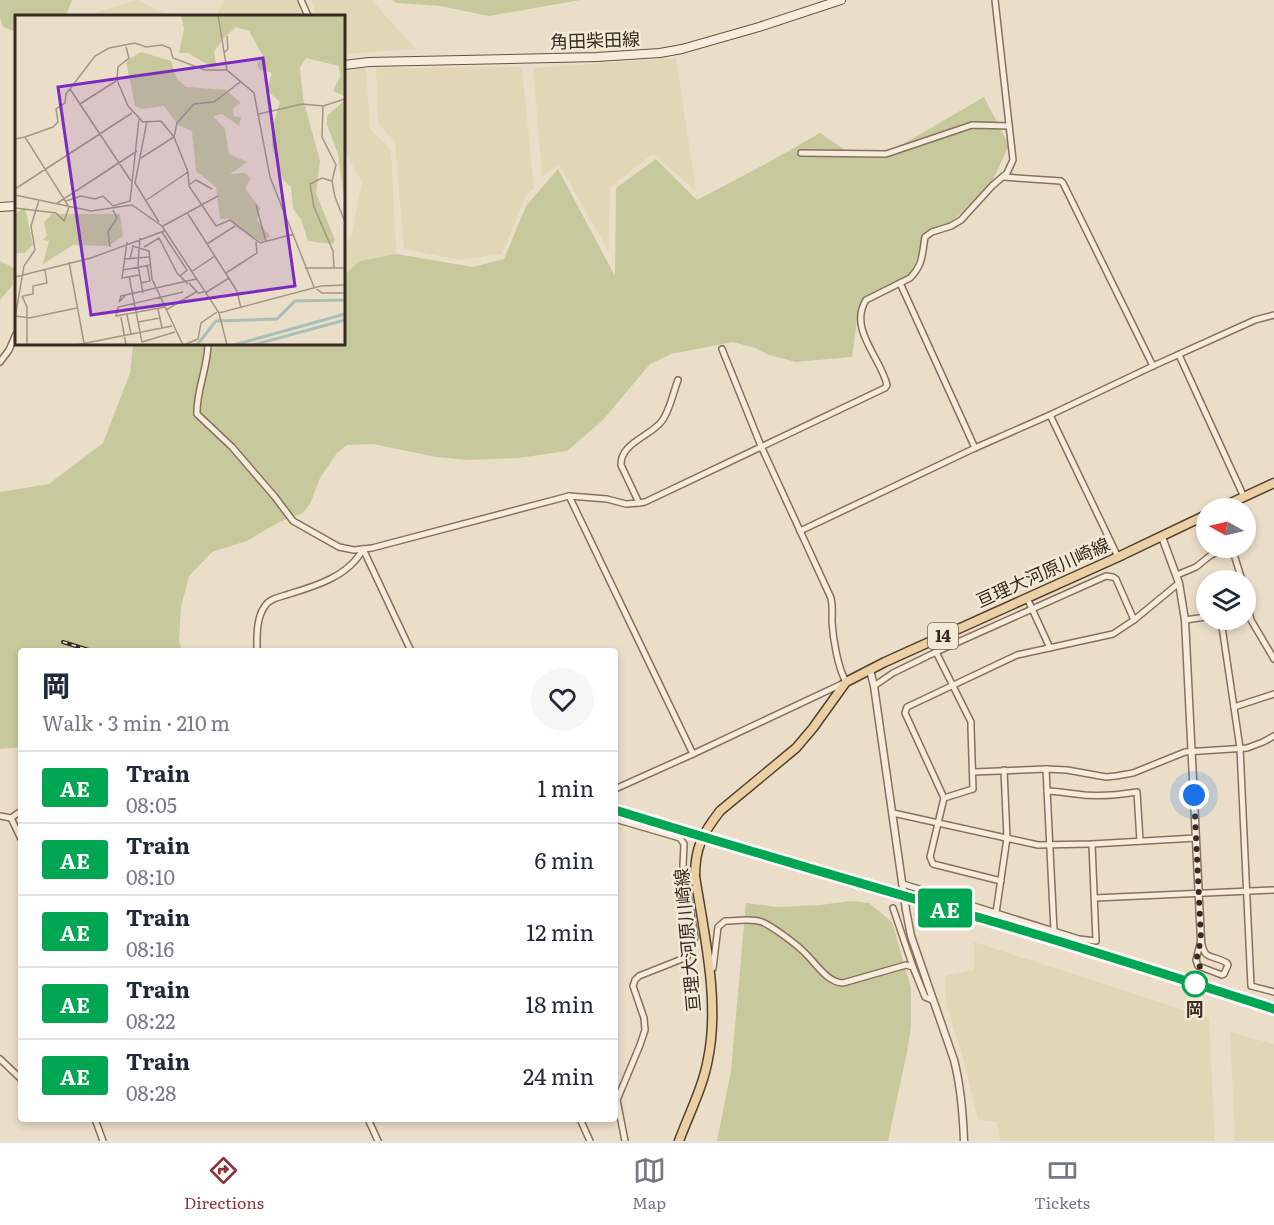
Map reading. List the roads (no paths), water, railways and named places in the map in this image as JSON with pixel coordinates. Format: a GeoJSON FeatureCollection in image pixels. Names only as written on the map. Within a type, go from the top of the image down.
{"type":"FeatureCollection","features":[{"type":"Feature","properties":{"kind":"main road","name":"角田柴田線"},"geometry":{"type":"LineString","coordinates":[[345,65],[369,62],[597,57],[660,53],[759,27],[841,0]]}},
{"type":"Feature","properties":{"kind":"main road"},"geometry":{"type":"LineString","coordinates":[[0,207],[15,206]]}},
{"type":"Feature","properties":{"kind":"main road"},"geometry":{"type":"LineString","coordinates":[[1246,498],[1274,483]]}},
{"type":"Feature","properties":{"kind":"main road","name":"亘理大河原川崎線"},"geometry":{"type":"LineString","coordinates":[[679,1141],[709,1058],[712,1020],[711,985],[695,863],[707,828],[720,811],[796,748],[846,682],[872,677],[1027,598],[1196,520]]}},
{"type":"Feature","properties":{"kind":"street"},"geometry":{"type":"LineString","coordinates":[[301,0],[308,15]]}},
{"type":"Feature","properties":{"kind":"street"},"geometry":{"type":"LineString","coordinates":[[208,345],[197,408],[198,414],[232,447],[293,521],[339,547],[363,549],[570,495],[607,499],[626,504],[639,503],[887,385],[867,343],[861,321],[862,306],[866,300],[910,278],[920,266],[925,237],[961,220],[1007,173],[1013,160],[995,0]]}},
{"type":"Feature","properties":{"kind":"street"},"geometry":{"type":"LineString","coordinates":[[801,153],[886,154],[972,126],[1009,126]]}},
{"type":"Feature","properties":{"kind":"street"},"geometry":{"type":"LineString","coordinates":[[1001,177],[1064,183],[1153,366]]}},
{"type":"Feature","properties":{"kind":"street"},"geometry":{"type":"LineString","coordinates":[[900,284],[975,448]]}},
{"type":"Feature","properties":{"kind":"street"},"geometry":{"type":"LineString","coordinates":[[800,531],[1153,366],[1255,320],[1274,315]]}},
{"type":"Feature","properties":{"kind":"street"},"geometry":{"type":"LineString","coordinates":[[0,362],[15,336]]}},
{"type":"Feature","properties":{"kind":"street"},"geometry":{"type":"LineString","coordinates":[[618,788],[846,682],[841,674],[833,632],[831,598],[761,446],[722,350]]}},
{"type":"Feature","properties":{"kind":"street"},"geometry":{"type":"LineString","coordinates":[[1179,355],[1237,498]]}},
{"type":"Feature","properties":{"kind":"street"},"geometry":{"type":"LineString","coordinates":[[639,503],[621,465],[622,453],[662,422],[678,380]]}},
{"type":"Feature","properties":{"kind":"street"},"geometry":{"type":"LineString","coordinates":[[1050,415],[1118,557]]}},
{"type":"Feature","properties":{"kind":"street"},"geometry":{"type":"LineString","coordinates":[[570,495],[693,754]]}},
{"type":"Feature","properties":{"kind":"street"},"geometry":{"type":"LineString","coordinates":[[1162,537],[1177,575],[1185,620],[1201,940],[1205,954],[1227,963],[1224,974],[1198,966],[1196,960],[1201,940]]}},
{"type":"Feature","properties":{"kind":"street"},"geometry":{"type":"LineString","coordinates":[[256,648],[258,624],[266,604],[276,598],[335,577],[359,557],[363,549]]}},
{"type":"Feature","properties":{"kind":"street"},"geometry":{"type":"LineString","coordinates":[[363,549],[410,648]]}},
{"type":"Feature","properties":{"kind":"street"},"geometry":{"type":"LineString","coordinates":[[1177,575],[1196,567],[1207,558]]}},
{"type":"Feature","properties":{"kind":"street"},"geometry":{"type":"LineString","coordinates":[[964,1141],[961,1096],[954,1060],[911,936],[872,677],[893,673],[1031,608],[1110,575],[1116,579],[1134,620]]}},
{"type":"Feature","properties":{"kind":"street"},"geometry":{"type":"LineString","coordinates":[[1001,881],[933,864],[930,858],[944,798],[905,713],[907,707],[1017,655],[1113,634],[1179,583]]}},
{"type":"Feature","properties":{"kind":"street"},"geometry":{"type":"LineString","coordinates":[[1027,598],[1050,648]]}},
{"type":"Feature","properties":{"kind":"street"},"geometry":{"type":"LineString","coordinates":[[1185,620],[1196,618]]}},
{"type":"Feature","properties":{"kind":"street"},"geometry":{"type":"LineString","coordinates":[[1256,628],[1274,659]]}},
{"type":"Feature","properties":{"kind":"street"},"geometry":{"type":"LineString","coordinates":[[1222,630],[1240,748],[1251,986],[1274,993]]}},
{"type":"Feature","properties":{"kind":"street"},"geometry":{"type":"LineString","coordinates":[[936,652],[970,722],[973,772],[973,789],[944,798]]}},
{"type":"Feature","properties":{"kind":"street"},"geometry":{"type":"LineString","coordinates":[[1234,707],[1274,694]]}},
{"type":"Feature","properties":{"kind":"street"},"geometry":{"type":"LineString","coordinates":[[973,772],[1046,769],[1106,777],[1116,776],[1133,773],[1185,752],[1247,748],[1274,736]]}},
{"type":"Feature","properties":{"kind":"street"},"geometry":{"type":"LineString","coordinates":[[1046,769],[1054,931]]}},
{"type":"Feature","properties":{"kind":"street"},"geometry":{"type":"LineString","coordinates":[[996,913],[1007,838],[1004,770]]}},
{"type":"Feature","properties":{"kind":"street"},"geometry":{"type":"LineString","coordinates":[[1047,791],[1077,795],[1123,795],[1137,792],[1140,841]]}},
{"type":"Feature","properties":{"kind":"street"},"geometry":{"type":"LineString","coordinates":[[0,816],[11,818],[18,813]]}},
{"type":"Feature","properties":{"kind":"street"},"geometry":{"type":"LineString","coordinates":[[893,813],[1031,844],[1092,844],[1196,838]]}},
{"type":"Feature","properties":{"kind":"street"},"geometry":{"type":"LineString","coordinates":[[11,818],[18,833]]}},
{"type":"Feature","properties":{"kind":"street"},"geometry":{"type":"LineString","coordinates":[[618,820],[680,838],[684,844],[683,866],[695,937],[687,957],[639,976],[635,980],[633,986],[644,1018],[645,1030],[618,1098]]}},
{"type":"Feature","properties":{"kind":"street"},"geometry":{"type":"LineString","coordinates":[[903,886],[1088,941],[1096,941],[1092,844]]}},
{"type":"Feature","properties":{"kind":"street"},"geometry":{"type":"LineString","coordinates":[[1095,898],[1274,890]]}},
{"type":"Feature","properties":{"kind":"street"},"geometry":{"type":"LineString","coordinates":[[893,908],[925,997],[932,1000]]}},
{"type":"Feature","properties":{"kind":"street"},"geometry":{"type":"LineString","coordinates":[[711,985],[718,927],[725,921],[762,922],[804,951],[830,979],[836,982],[843,983],[906,965],[913,967]]}},
{"type":"Feature","properties":{"kind":"street"},"geometry":{"type":"LineString","coordinates":[[0,1059],[18,1076]]}},
{"type":"Feature","properties":{"kind":"street"},"geometry":{"type":"LineString","coordinates":[[618,1105],[625,1141]]}},
{"type":"Feature","properties":{"kind":"street"},"geometry":{"type":"LineString","coordinates":[[96,1122],[104,1141]]}},
{"type":"Feature","properties":{"kind":"street"},"geometry":{"type":"LineString","coordinates":[[369,1122],[378,1141]]}},
{"type":"Feature","properties":{"kind":"street"},"geometry":{"type":"LineString","coordinates":[[581,1122],[590,1141]]}},
{"type":"Feature","properties":{"kind":"railway"},"geometry":{"type":"LineString","coordinates":[[63,642],[82,648]]}},
{"type":"Feature","properties":{"kind":"railway"},"geometry":{"type":"LineString","coordinates":[[618,811],[1076,946],[1274,1009]]}},
{"type":"Feature","properties":{"kind":"train","name":"AE"},"geometry":{"type":"LineString","coordinates":[[618,811],[955,910],[1274,1009]]}},
{"type":"Feature","properties":{"kind":"place","name":"岡"},"geometry":{"type":"Point","coordinates":[1195,984]}}]}
